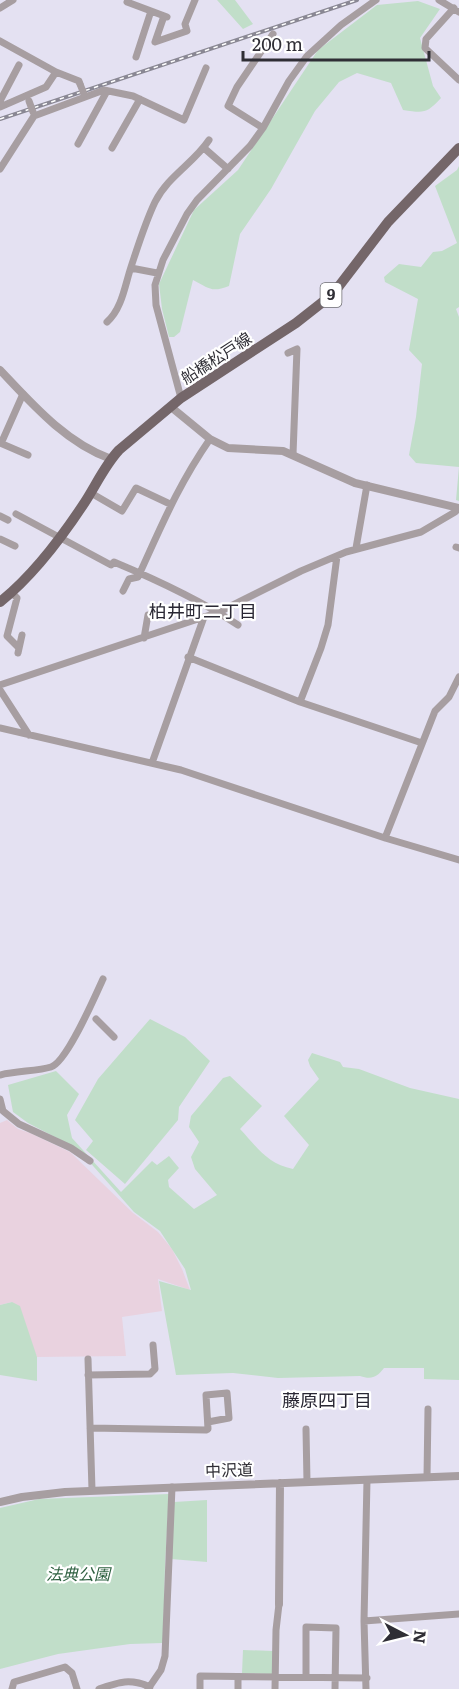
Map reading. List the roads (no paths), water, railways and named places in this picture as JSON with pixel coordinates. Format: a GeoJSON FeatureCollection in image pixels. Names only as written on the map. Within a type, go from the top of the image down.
{"type":"FeatureCollection","features":[{"type":"Feature","properties":{"kind":"main road","name":"船橋松戸線"},"geometry":{"type":"LineString","coordinates":[[0,602],[12,592],[60,537],[91,493],[111,459],[182,398],[296,323],[324,301],[336,290],[388,222],[459,148]]}},
{"type":"Feature","properties":{"kind":"street"},"geometry":{"type":"LineString","coordinates":[[0,8],[13,0]]}},
{"type":"Feature","properties":{"kind":"street"},"geometry":{"type":"LineString","coordinates":[[128,0],[127,2],[166,17],[155,42],[187,31],[185,24],[199,0]]}},
{"type":"Feature","properties":{"kind":"street"},"geometry":{"type":"LineString","coordinates":[[182,398],[156,305],[154,293],[157,273],[187,214],[263,128],[289,81],[307,56],[340,25],[376,0]]}},
{"type":"Feature","properties":{"kind":"street"},"geometry":{"type":"LineString","coordinates":[[439,0],[457,10],[426,39],[425,48],[459,80]]}},
{"type":"Feature","properties":{"kind":"street"},"geometry":{"type":"LineString","coordinates":[[136,57],[151,11]]}},
{"type":"Feature","properties":{"kind":"street"},"geometry":{"type":"LineString","coordinates":[[263,128],[228,106],[237,87],[273,34]]}},
{"type":"Feature","properties":{"kind":"street"},"geometry":{"type":"LineString","coordinates":[[0,40],[56,72],[79,81],[84,96]]}},
{"type":"Feature","properties":{"kind":"street"},"geometry":{"type":"LineString","coordinates":[[0,101],[19,65]]}},
{"type":"Feature","properties":{"kind":"street"},"geometry":{"type":"LineString","coordinates":[[0,170],[34,114],[84,96],[107,91],[140,99],[184,120],[206,68]]}},
{"type":"Feature","properties":{"kind":"street"},"geometry":{"type":"LineString","coordinates":[[0,107],[28,99],[46,87],[56,72]]}},
{"type":"Feature","properties":{"kind":"street"},"geometry":{"type":"LineString","coordinates":[[78,144],[107,91]]}},
{"type":"Feature","properties":{"kind":"street"},"geometry":{"type":"LineString","coordinates":[[28,99],[34,114]]}},
{"type":"Feature","properties":{"kind":"street"},"geometry":{"type":"LineString","coordinates":[[112,148],[140,99]]}},
{"type":"Feature","properties":{"kind":"street"},"geometry":{"type":"LineString","coordinates":[[107,322],[120,303],[155,202],[165,185],[204,148],[209,140]]}},
{"type":"Feature","properties":{"kind":"street"},"geometry":{"type":"LineString","coordinates":[[204,148],[228,169]]}},
{"type":"Feature","properties":{"kind":"street"},"geometry":{"type":"LineString","coordinates":[[131,268],[157,273]]}},
{"type":"Feature","properties":{"kind":"street"},"geometry":{"type":"LineString","coordinates":[[288,353],[297,349],[293,454]]}},
{"type":"Feature","properties":{"kind":"street"},"geometry":{"type":"LineString","coordinates":[[0,370],[73,439],[97,454],[111,459]]}},
{"type":"Feature","properties":{"kind":"street"},"geometry":{"type":"LineString","coordinates":[[23,394],[0,442],[28,455]]}},
{"type":"Feature","properties":{"kind":"street"},"geometry":{"type":"LineString","coordinates":[[171,407],[219,444],[239,450],[277,451],[293,454],[341,478],[459,508]]}},
{"type":"Feature","properties":{"kind":"street"},"geometry":{"type":"LineString","coordinates":[[123,591],[129,579],[138,577],[170,504],[190,466],[210,439]]}},
{"type":"Feature","properties":{"kind":"street"},"geometry":{"type":"LineString","coordinates":[[356,548],[367,485]]}},
{"type":"Feature","properties":{"kind":"street"},"geometry":{"type":"LineString","coordinates":[[91,493],[122,512],[136,488],[170,504]]}},
{"type":"Feature","properties":{"kind":"street"},"geometry":{"type":"LineString","coordinates":[[0,685],[219,612],[301,571],[356,548],[421,532],[459,508]]}},
{"type":"Feature","properties":{"kind":"street"},"geometry":{"type":"LineString","coordinates":[[16,514],[111,566],[114,562],[140,573],[219,612],[238,625]]}},
{"type":"Feature","properties":{"kind":"street"},"geometry":{"type":"LineString","coordinates":[[0,516],[8,520]]}},
{"type":"Feature","properties":{"kind":"street"},"geometry":{"type":"LineString","coordinates":[[0,539],[15,546]]}},
{"type":"Feature","properties":{"kind":"street"},"geometry":{"type":"LineString","coordinates":[[300,702],[328,625],[337,556]]}},
{"type":"Feature","properties":{"kind":"street"},"geometry":{"type":"LineString","coordinates":[[12,592],[17,598],[7,636],[19,651],[22,635]]}},
{"type":"Feature","properties":{"kind":"street"},"geometry":{"type":"LineString","coordinates":[[144,638],[148,615]]}},
{"type":"Feature","properties":{"kind":"street"},"geometry":{"type":"LineString","coordinates":[[152,763],[204,617]]}},
{"type":"Feature","properties":{"kind":"street"},"geometry":{"type":"LineString","coordinates":[[188,657],[300,702],[422,743]]}},
{"type":"Feature","properties":{"kind":"street"},"geometry":{"type":"LineString","coordinates":[[385,838],[435,711],[449,697],[459,677]]}},
{"type":"Feature","properties":{"kind":"street"},"geometry":{"type":"LineString","coordinates":[[0,690],[29,735]]}},
{"type":"Feature","properties":{"kind":"street"},"geometry":{"type":"LineString","coordinates":[[0,728],[181,770],[385,838],[459,860]]}},
{"type":"Feature","properties":{"kind":"street"},"geometry":{"type":"LineString","coordinates":[[0,1075],[52,1067],[59,1061],[81,1027],[104,979]]}},
{"type":"Feature","properties":{"kind":"street"},"geometry":{"type":"LineString","coordinates":[[96,1019],[114,1037]]}},
{"type":"Feature","properties":{"kind":"street"},"geometry":{"type":"LineString","coordinates":[[0,1099],[3,1112],[19,1124],[71,1148],[90,1161]]}},
{"type":"Feature","properties":{"kind":"street"},"geometry":{"type":"LineString","coordinates":[[88,1375],[150,1374],[155,1369],[153,1345]]}},
{"type":"Feature","properties":{"kind":"street"},"geometry":{"type":"LineString","coordinates":[[88,1359],[92,1490]]}},
{"type":"Feature","properties":{"kind":"street"},"geometry":{"type":"LineString","coordinates":[[90,1428],[206,1430],[208,1422],[206,1395],[227,1393],[229,1418],[208,1422]]}},
{"type":"Feature","properties":{"kind":"street"},"geometry":{"type":"LineString","coordinates":[[427,1477],[428,1410]]}},
{"type":"Feature","properties":{"kind":"street"},"geometry":{"type":"LineString","coordinates":[[306,1430],[307,1482]]}},
{"type":"Feature","properties":{"kind":"street","name":"中沢道"},"geometry":{"type":"LineString","coordinates":[[0,1502],[39,1494],[92,1490],[459,1476]]}},
{"type":"Feature","properties":{"kind":"street"},"geometry":{"type":"LineString","coordinates":[[366,1689],[364,1621],[367,1480]]}},
{"type":"Feature","properties":{"kind":"street"},"geometry":{"type":"LineString","coordinates":[[275,1689],[279,1604],[280,1483]]}},
{"type":"Feature","properties":{"kind":"street"},"geometry":{"type":"LineString","coordinates":[[99,1689],[126,1680],[149,1688],[161,1670],[165,1656],[172,1487]]}},
{"type":"Feature","properties":{"kind":"street"},"geometry":{"type":"LineString","coordinates":[[364,1621],[459,1614]]}},
{"type":"Feature","properties":{"kind":"street"},"geometry":{"type":"LineString","coordinates":[[306,1677],[306,1627],[336,1628],[335,1689]]}},
{"type":"Feature","properties":{"kind":"street"},"geometry":{"type":"LineString","coordinates":[[12,1689],[14,1682],[65,1667],[72,1673],[77,1689]]}},
{"type":"Feature","properties":{"kind":"street"},"geometry":{"type":"LineString","coordinates":[[200,1689],[200,1676],[367,1678]]}},
{"type":"Feature","properties":{"kind":"street"},"geometry":{"type":"LineString","coordinates":[[238,1677],[238,1689]]}},
{"type":"Feature","properties":{"kind":"railway"},"geometry":{"type":"LineString","coordinates":[[0,119],[357,0]]}},
{"type":"Feature","properties":{"kind":"district","name":"柏井町二丁目"},"geometry":{"type":"Point","coordinates":[203,612]}},
{"type":"Feature","properties":{"kind":"district","name":"藤原四丁目"},"geometry":{"type":"Point","coordinates":[327,1401]}},
{"type":"Feature","properties":{"kind":"park label","name":"法典公園"},"geometry":{"type":"Point","coordinates":[78,1574]}}]}
